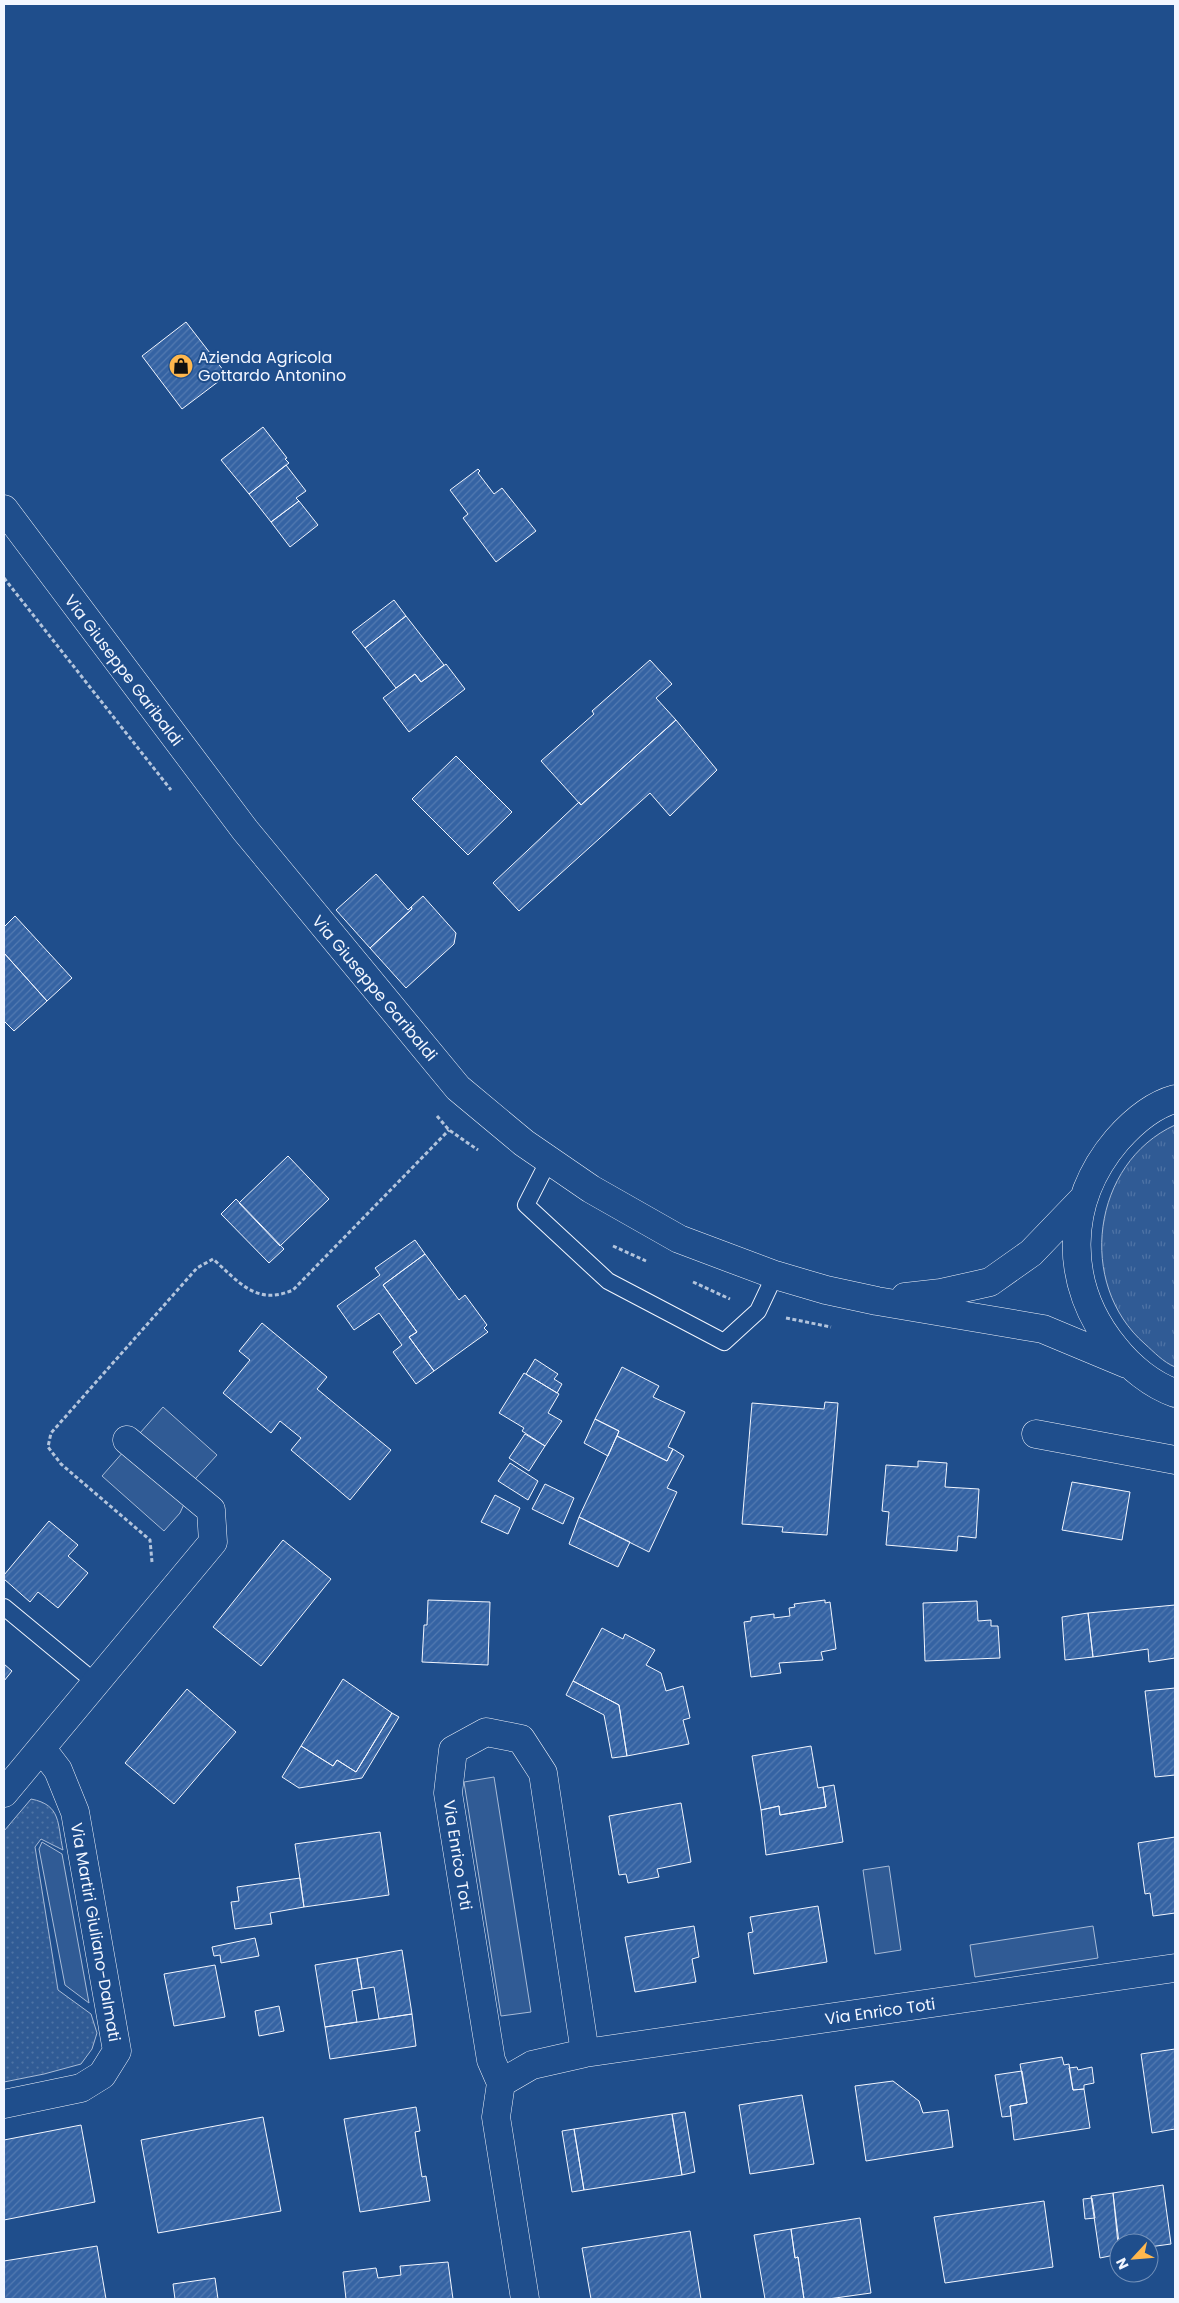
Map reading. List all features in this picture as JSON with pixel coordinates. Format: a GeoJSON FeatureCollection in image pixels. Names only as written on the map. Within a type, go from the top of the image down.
{"type":"FeatureCollection","features":[{"type":"Feature","properties":{"kind":"street","name":"Via Giuseppe Garibaldi"},"geometry":{"type":"LineString","coordinates":[[4,509],[245,830],[408,1030],[458,1088],[524,1143],[591,1189],[679,1239],[775,1275],[826,1290],[1043,1329],[1127,1364]]}},
{"type":"Feature","properties":{"kind":"street"},"geometry":{"type":"LineString","coordinates":[[1175,1099],[1168,1101],[1130,1125],[1101,1159],[1082,1200],[1076,1244],[1081,1288],[1099,1329],[1127,1364],[1164,1389],[1175,1393]]}},
{"type":"Feature","properties":{"kind":"street","name":"Via Giuseppe Garibaldi"},"geometry":{"type":"LineString","coordinates":[[877,1300],[941,1293],[990,1282],[1031,1253],[1082,1200]]}},
{"type":"Feature","properties":{"kind":"street"},"geometry":{"type":"LineString","coordinates":[[1036,1434],[1175,1460]]}},
{"type":"Feature","properties":{"kind":"street"},"geometry":{"type":"LineString","coordinates":[[4,1792],[213,1542],[211,1510],[127,1440]]}},
{"type":"Feature","properties":{"kind":"street","name":"Via Enrico Toti"},"geometry":{"type":"LineString","coordinates":[[585,2053],[544,1773],[521,1739],[486,1732],[453,1750],[448,1793],[491,2060],[502,2083],[532,2065],[585,2053],[1175,1968]]}},
{"type":"Feature","properties":{"kind":"street","name":"Via Martiri Giuliano-Dalmati"},"geometry":{"type":"LineString","coordinates":[[4,2104],[81,2088],[102,2075],[117,2051],[75,1812],[58,1770],[42,1748]]}},
{"type":"Feature","properties":{"kind":"street"},"geometry":{"type":"LineString","coordinates":[[502,2083],[496,2117],[525,2299]]}},
{"type":"Feature","properties":{"kind":"lane"},"geometry":{"type":"LineString","coordinates":[[549,1160],[526,1205],[608,1281],[724,1342],[758,1311],[775,1275]]}},
{"type":"Feature","properties":{"kind":"lane"},"geometry":{"type":"LineString","coordinates":[[4,1607],[96,1683]]}},
{"type":"Feature","properties":{"kind":"path"},"geometry":{"type":"LineString","coordinates":[[4,578],[172,792]]}},
{"type":"Feature","properties":{"kind":"path"},"geometry":{"type":"LineString","coordinates":[[436,1114],[449,1130],[481,1152]]}},
{"type":"Feature","properties":{"kind":"path"},"geometry":{"type":"LineString","coordinates":[[152,1571],[150,1540],[61,1464],[48,1447],[51,1434],[197,1268],[213,1259],[247,1289],[264,1296],[278,1297],[293,1290],[449,1130]]}},
{"type":"Feature","properties":{"kind":"path"},"geometry":{"type":"LineString","coordinates":[[604,1242],[652,1263]]}},
{"type":"Feature","properties":{"kind":"path"},"geometry":{"type":"LineString","coordinates":[[687,1279],[758,1311],[818,1326],[837,1328]]}},
{"type":"Feature","properties":{"kind":"green space"},"geometry":{"type":"Polygon","coordinates":[[[1175,1125],[1175,1367],[1163,1360],[1145,1344],[1123,1319],[1109,1290],[1102,1258],[1103,1226],[1111,1195],[1126,1167],[1147,1143],[1175,1125]]]}},
{"type":"Feature","properties":{"kind":"green space"},"geometry":{"type":"Polygon","coordinates":[[[31,1799],[41,1802],[53,1811],[58,1824],[63,1850],[41,1839],[35,1847],[58,1990],[91,2014],[97,2033],[92,2049],[81,2064],[4,2082],[4,1831],[31,1799]]]}},
{"type":"Feature","properties":{"kind":"shaded area"},"geometry":{"type":"Polygon","coordinates":[[[163,1407],[217,1455],[196,1478],[180,1513],[164,1531],[102,1476],[163,1407]]]}},
{"type":"Feature","properties":{"kind":"shaded area"},"geometry":{"type":"Polygon","coordinates":[[[494,1777],[531,2012],[501,2016],[464,1782],[494,1777]]]}},
{"type":"Feature","properties":{"kind":"shaded area"},"geometry":{"type":"Polygon","coordinates":[[[42,1842],[62,1854],[89,2003],[65,1985],[39,1849],[42,1842]]]}},
{"type":"Feature","properties":{"kind":"shaded area"},"geometry":{"type":"Polygon","coordinates":[[[889,1866],[901,1950],[875,1954],[863,1870],[889,1866]]]}},
{"type":"Feature","properties":{"kind":"shaded area"},"geometry":{"type":"Polygon","coordinates":[[[1093,1926],[1098,1958],[975,1977],[970,1945],[1093,1926]]]}},
{"type":"Feature","properties":{"kind":"building"},"geometry":{"type":"Polygon","coordinates":[[[186,322],[227,375],[182,409],[142,356],[186,322]]]}},
{"type":"Feature","properties":{"kind":"building"},"geometry":{"type":"Polygon","coordinates":[[[263,427],[289,463],[249,494],[221,460],[263,427]]]}},
{"type":"Feature","properties":{"kind":"building"},"geometry":{"type":"Polygon","coordinates":[[[286,465],[306,491],[296,498],[299,501],[271,522],[249,494],[286,465]]]}},
{"type":"Feature","properties":{"kind":"building"},"geometry":{"type":"Polygon","coordinates":[[[478,469],[480,471],[478,473],[494,494],[502,488],[536,531],[496,562],[463,518],[468,514],[450,490],[478,469]]]}},
{"type":"Feature","properties":{"kind":"building"},"geometry":{"type":"Polygon","coordinates":[[[299,501],[318,525],[290,547],[271,522],[299,501]]]}},
{"type":"Feature","properties":{"kind":"building"},"geometry":{"type":"Polygon","coordinates":[[[394,600],[406,616],[365,648],[352,632],[394,600]]]}},
{"type":"Feature","properties":{"kind":"building"},"geometry":{"type":"Polygon","coordinates":[[[406,616],[444,665],[421,682],[415,674],[396,688],[365,648],[406,616]]]}},
{"type":"Feature","properties":{"kind":"building"},"geometry":{"type":"Polygon","coordinates":[[[650,660],[672,684],[656,698],[676,720],[581,805],[541,761],[594,714],[592,711],[650,660]]]}},
{"type":"Feature","properties":{"kind":"building"},"geometry":{"type":"Polygon","coordinates":[[[446,664],[465,689],[409,732],[383,698],[415,674],[421,682],[446,664]]]}},
{"type":"Feature","properties":{"kind":"building"},"geometry":{"type":"Polygon","coordinates":[[[676,720],[717,770],[670,816],[650,793],[519,911],[493,883],[579,802],[581,805],[676,720]]]}},
{"type":"Feature","properties":{"kind":"building"},"geometry":{"type":"Polygon","coordinates":[[[456,756],[512,812],[468,855],[412,799],[456,756]]]}},
{"type":"Feature","properties":{"kind":"building"},"geometry":{"type":"Polygon","coordinates":[[[376,874],[408,910],[411,907],[412,909],[370,948],[336,910],[376,874]]]}},
{"type":"Feature","properties":{"kind":"building"},"geometry":{"type":"Polygon","coordinates":[[[423,896],[456,933],[454,944],[406,988],[370,948],[412,909],[411,907],[423,896]]]}},
{"type":"Feature","properties":{"kind":"building"},"geometry":{"type":"Polygon","coordinates":[[[15,916],[72,978],[47,1001],[4,953],[4,927],[15,916]]]}},
{"type":"Feature","properties":{"kind":"building"},"geometry":{"type":"Polygon","coordinates":[[[4,953],[47,1001],[14,1031],[4,1021],[4,953]]]}},
{"type":"Feature","properties":{"kind":"building"},"geometry":{"type":"Polygon","coordinates":[[[288,1156],[329,1199],[280,1246],[239,1203],[288,1156]]]}},
{"type":"Feature","properties":{"kind":"building"},"geometry":{"type":"Polygon","coordinates":[[[236,1199],[284,1249],[269,1263],[221,1214],[236,1199]]]}},
{"type":"Feature","properties":{"kind":"building"},"geometry":{"type":"Polygon","coordinates":[[[415,1240],[425,1254],[383,1285],[417,1332],[409,1337],[434,1371],[416,1384],[393,1352],[402,1345],[379,1313],[354,1330],[337,1306],[380,1275],[375,1268],[415,1240]]]}},
{"type":"Feature","properties":{"kind":"building"},"geometry":{"type":"Polygon","coordinates":[[[425,1254],[459,1300],[465,1295],[487,1325],[484,1328],[488,1332],[434,1371],[409,1337],[417,1332],[383,1285],[425,1254]]]}},
{"type":"Feature","properties":{"kind":"building"},"geometry":{"type":"Polygon","coordinates":[[[262,1323],[327,1377],[317,1389],[391,1450],[350,1500],[291,1450],[301,1438],[280,1421],[271,1433],[223,1393],[250,1360],[239,1351],[262,1323]]]}},
{"type":"Feature","properties":{"kind":"building"},"geometry":{"type":"Polygon","coordinates":[[[535,1359],[558,1374],[554,1379],[562,1384],[557,1393],[526,1374],[535,1359]]]}},
{"type":"Feature","properties":{"kind":"building"},"geometry":{"type":"Polygon","coordinates":[[[622,1367],[659,1386],[653,1397],[685,1412],[668,1447],[673,1449],[667,1461],[617,1436],[619,1431],[595,1419],[622,1367]]]}},
{"type":"Feature","properties":{"kind":"building"},"geometry":{"type":"Polygon","coordinates":[[[524,1373],[559,1394],[548,1413],[562,1421],[545,1446],[522,1431],[524,1428],[499,1413],[524,1373]]]}},
{"type":"Feature","properties":{"kind":"building"},"geometry":{"type":"Polygon","coordinates":[[[825,1402],[838,1403],[827,1535],[782,1532],[783,1527],[742,1524],[752,1403],[824,1409],[825,1402]]]}},
{"type":"Feature","properties":{"kind":"building"},"geometry":{"type":"Polygon","coordinates":[[[595,1419],[619,1431],[608,1456],[584,1443],[595,1419]]]}},
{"type":"Feature","properties":{"kind":"building"},"geometry":{"type":"Polygon","coordinates":[[[525,1434],[545,1446],[529,1471],[509,1458],[525,1434]]]}},
{"type":"Feature","properties":{"kind":"building"},"geometry":{"type":"Polygon","coordinates":[[[617,1436],[667,1461],[673,1449],[684,1456],[667,1488],[677,1492],[649,1552],[579,1517],[617,1436]]]}},
{"type":"Feature","properties":{"kind":"building"},"geometry":{"type":"Polygon","coordinates":[[[918,1461],[947,1463],[945,1487],[979,1489],[976,1538],[958,1536],[957,1551],[886,1545],[889,1512],[882,1511],[886,1465],[918,1467],[918,1461]]]}},
{"type":"Feature","properties":{"kind":"building"},"geometry":{"type":"Polygon","coordinates":[[[510,1463],[538,1481],[528,1500],[498,1481],[510,1463]]]}},
{"type":"Feature","properties":{"kind":"building"},"geometry":{"type":"Polygon","coordinates":[[[1072,1482],[1130,1492],[1122,1540],[1062,1530],[1072,1482]]]}},
{"type":"Feature","properties":{"kind":"building"},"geometry":{"type":"Polygon","coordinates":[[[545,1484],[574,1498],[563,1524],[532,1509],[545,1484]]]}},
{"type":"Feature","properties":{"kind":"building"},"geometry":{"type":"Polygon","coordinates":[[[495,1495],[520,1508],[508,1534],[481,1522],[495,1495]]]}},
{"type":"Feature","properties":{"kind":"building"},"geometry":{"type":"Polygon","coordinates":[[[579,1517],[630,1542],[618,1567],[569,1544],[579,1517]]]}},
{"type":"Feature","properties":{"kind":"building"},"geometry":{"type":"Polygon","coordinates":[[[49,1521],[78,1545],[68,1556],[88,1573],[58,1608],[38,1592],[30,1602],[4,1579],[4,1575],[49,1521]]]}},
{"type":"Feature","properties":{"kind":"building"},"geometry":{"type":"Polygon","coordinates":[[[283,1540],[331,1579],[261,1666],[213,1627],[283,1540]]]}},
{"type":"Feature","properties":{"kind":"building"},"geometry":{"type":"Polygon","coordinates":[[[428,1600],[490,1602],[488,1665],[422,1662],[424,1625],[427,1625],[428,1600]]]}},
{"type":"Feature","properties":{"kind":"building"},"geometry":{"type":"Polygon","coordinates":[[[825,1600],[825,1603],[830,1602],[836,1649],[821,1652],[823,1660],[779,1663],[781,1673],[751,1677],[744,1622],[751,1621],[751,1617],[774,1614],[774,1618],[790,1616],[789,1608],[795,1607],[794,1604],[825,1600]]]}},
{"type":"Feature","properties":{"kind":"building"},"geometry":{"type":"Polygon","coordinates":[[[977,1601],[978,1621],[991,1620],[991,1626],[998,1626],[1000,1658],[925,1661],[923,1603],[977,1601]]]}},
{"type":"Feature","properties":{"kind":"building"},"geometry":{"type":"Polygon","coordinates":[[[1175,1605],[1175,1658],[1149,1662],[1148,1649],[1093,1657],[1088,1613],[1175,1605]]]}},
{"type":"Feature","properties":{"kind":"building"},"geometry":{"type":"Polygon","coordinates":[[[1088,1613],[1093,1657],[1065,1660],[1062,1617],[1088,1613]]]}},
{"type":"Feature","properties":{"kind":"building"},"geometry":{"type":"Polygon","coordinates":[[[602,1628],[623,1639],[625,1634],[655,1650],[646,1665],[661,1673],[666,1691],[683,1686],[690,1718],[683,1720],[689,1744],[627,1756],[619,1705],[573,1681],[602,1628]]]}},
{"type":"Feature","properties":{"kind":"building"},"geometry":{"type":"Polygon","coordinates":[[[4,1664],[12,1671],[4,1681],[4,1664]]]}},
{"type":"Feature","properties":{"kind":"building"},"geometry":{"type":"Polygon","coordinates":[[[343,1679],[392,1713],[356,1772],[337,1760],[333,1766],[301,1746],[343,1679]]]}},
{"type":"Feature","properties":{"kind":"building"},"geometry":{"type":"Polygon","coordinates":[[[573,1681],[619,1705],[627,1756],[612,1758],[604,1715],[566,1695],[573,1681]]]}},
{"type":"Feature","properties":{"kind":"building"},"geometry":{"type":"Polygon","coordinates":[[[1175,1688],[1175,1775],[1155,1777],[1145,1691],[1175,1688]]]}},
{"type":"Feature","properties":{"kind":"building"},"geometry":{"type":"Polygon","coordinates":[[[187,1689],[236,1732],[174,1804],[125,1763],[187,1689]]]}},
{"type":"Feature","properties":{"kind":"building"},"geometry":{"type":"Polygon","coordinates":[[[392,1713],[399,1717],[362,1778],[299,1788],[282,1777],[301,1746],[333,1766],[337,1760],[356,1772],[392,1713]]]}},
{"type":"Feature","properties":{"kind":"building"},"geometry":{"type":"Polygon","coordinates":[[[811,1746],[818,1788],[823,1787],[826,1807],[780,1815],[779,1806],[761,1810],[752,1756],[811,1746]]]}},
{"type":"Feature","properties":{"kind":"building"},"geometry":{"type":"Polygon","coordinates":[[[834,1785],[843,1842],[766,1855],[761,1810],[779,1806],[780,1815],[826,1807],[823,1787],[834,1785]]]}},
{"type":"Feature","properties":{"kind":"building"},"geometry":{"type":"Polygon","coordinates":[[[681,1803],[691,1862],[657,1869],[659,1877],[628,1883],[626,1874],[619,1875],[609,1816],[681,1803]]]}},
{"type":"Feature","properties":{"kind":"building"},"geometry":{"type":"Polygon","coordinates":[[[380,1832],[389,1895],[304,1907],[295,1844],[380,1832]]]}},
{"type":"Feature","properties":{"kind":"building"},"geometry":{"type":"Polygon","coordinates":[[[1175,1837],[1175,1913],[1153,1916],[1150,1893],[1145,1894],[1138,1843],[1175,1837]]]}},
{"type":"Feature","properties":{"kind":"building"},"geometry":{"type":"Polygon","coordinates":[[[300,1878],[304,1907],[270,1913],[272,1924],[235,1929],[231,1902],[239,1901],[237,1887],[300,1878]]]}},
{"type":"Feature","properties":{"kind":"building"},"geometry":{"type":"Polygon","coordinates":[[[818,1906],[827,1962],[754,1974],[748,1933],[753,1932],[750,1917],[818,1906]]]}},
{"type":"Feature","properties":{"kind":"building"},"geometry":{"type":"Polygon","coordinates":[[[694,1926],[699,1957],[692,1959],[696,1982],[635,1992],[625,1937],[694,1926]]]}},
{"type":"Feature","properties":{"kind":"building"},"geometry":{"type":"Polygon","coordinates":[[[255,1938],[259,1956],[221,1963],[220,1955],[214,1956],[212,1947],[255,1938]]]}},
{"type":"Feature","properties":{"kind":"building"},"geometry":{"type":"Polygon","coordinates":[[[402,1950],[412,2014],[379,2019],[374,1987],[362,1989],[357,1958],[402,1950]]]}},
{"type":"Feature","properties":{"kind":"building"},"geometry":{"type":"Polygon","coordinates":[[[357,1958],[362,1989],[352,1991],[357,2022],[325,2027],[315,1965],[357,1958]]]}},
{"type":"Feature","properties":{"kind":"building"},"geometry":{"type":"Polygon","coordinates":[[[215,1965],[225,2017],[174,2026],[164,1974],[215,1965]]]}},
{"type":"Feature","properties":{"kind":"building"},"geometry":{"type":"Polygon","coordinates":[[[279,2006],[284,2031],[259,2036],[255,2011],[279,2006]]]}},
{"type":"Feature","properties":{"kind":"building"},"geometry":{"type":"Polygon","coordinates":[[[412,2014],[416,2046],[330,2059],[325,2027],[412,2014]]]}},
{"type":"Feature","properties":{"kind":"building"},"geometry":{"type":"Polygon","coordinates":[[[1175,2049],[1175,2129],[1152,2133],[1141,2054],[1175,2049]]]}},
{"type":"Feature","properties":{"kind":"building"},"geometry":{"type":"Polygon","coordinates":[[[1062,2057],[1064,2065],[1069,2064],[1073,2090],[1084,2089],[1090,2128],[1014,2140],[1010,2106],[1027,2103],[1020,2064],[1062,2057]]]}},
{"type":"Feature","properties":{"kind":"building"},"geometry":{"type":"Polygon","coordinates":[[[1077,2067],[1078,2070],[1092,2067],[1094,2083],[1084,2085],[1084,2089],[1073,2090],[1069,2068],[1077,2067]]]}},
{"type":"Feature","properties":{"kind":"building"},"geometry":{"type":"Polygon","coordinates":[[[1022,2071],[1027,2103],[1010,2106],[1011,2116],[1002,2117],[995,2075],[1022,2071]]]}},
{"type":"Feature","properties":{"kind":"building"},"geometry":{"type":"Polygon","coordinates":[[[893,2081],[919,2101],[923,2113],[948,2110],[953,2147],[866,2161],[855,2086],[893,2081]]]}},
{"type":"Feature","properties":{"kind":"building"},"geometry":{"type":"Polygon","coordinates":[[[802,2095],[814,2164],[750,2174],[739,2105],[802,2095]]]}},
{"type":"Feature","properties":{"kind":"building"},"geometry":{"type":"Polygon","coordinates":[[[416,2107],[420,2131],[415,2132],[422,2177],[426,2176],[430,2201],[360,2212],[344,2119],[416,2107]]]}},
{"type":"Feature","properties":{"kind":"building"},"geometry":{"type":"Polygon","coordinates":[[[685,2112],[695,2172],[682,2175],[672,2114],[685,2112]]]}},
{"type":"Feature","properties":{"kind":"building"},"geometry":{"type":"Polygon","coordinates":[[[672,2114],[682,2175],[584,2190],[574,2129],[672,2114]]]}},
{"type":"Feature","properties":{"kind":"building"},"geometry":{"type":"Polygon","coordinates":[[[263,2117],[281,2211],[158,2233],[141,2140],[263,2117]]]}},
{"type":"Feature","properties":{"kind":"building"},"geometry":{"type":"Polygon","coordinates":[[[81,2125],[95,2202],[4,2220],[4,2140],[81,2125]]]}},
{"type":"Feature","properties":{"kind":"building"},"geometry":{"type":"Polygon","coordinates":[[[574,2129],[584,2190],[572,2192],[562,2131],[574,2129]]]}},
{"type":"Feature","properties":{"kind":"building"},"geometry":{"type":"Polygon","coordinates":[[[1163,2185],[1171,2244],[1159,2246],[1159,2233],[1118,2233],[1113,2193],[1163,2185]]]}},
{"type":"Feature","properties":{"kind":"building"},"geometry":{"type":"Polygon","coordinates":[[[1113,2193],[1117,2233],[1109,2233],[1109,2256],[1100,2258],[1091,2196],[1113,2193]]]}},
{"type":"Feature","properties":{"kind":"building"},"geometry":{"type":"Polygon","coordinates":[[[1092,2198],[1095,2218],[1085,2219],[1083,2199],[1092,2198]]]}},
{"type":"Feature","properties":{"kind":"building"},"geometry":{"type":"Polygon","coordinates":[[[1044,2201],[1053,2267],[945,2283],[934,2217],[1044,2201]]]}},
{"type":"Feature","properties":{"kind":"building"},"geometry":{"type":"Polygon","coordinates":[[[860,2218],[871,2293],[828,2299],[804,2299],[798,2257],[795,2258],[791,2229],[860,2218]]]}},
{"type":"Feature","properties":{"kind":"building"},"geometry":{"type":"Polygon","coordinates":[[[791,2229],[795,2258],[798,2257],[804,2299],[765,2299],[754,2235],[791,2229]]]}},
{"type":"Feature","properties":{"kind":"building"},"geometry":{"type":"Polygon","coordinates":[[[690,2231],[701,2299],[591,2299],[582,2248],[690,2231]]]}},
{"type":"Feature","properties":{"kind":"building"},"geometry":{"type":"Polygon","coordinates":[[[97,2246],[106,2299],[4,2299],[4,2261],[97,2246]]]}},
{"type":"Feature","properties":{"kind":"building"},"geometry":{"type":"Polygon","coordinates":[[[448,2262],[453,2299],[346,2299],[343,2272],[376,2268],[378,2278],[401,2275],[400,2266],[448,2262]]]}},
{"type":"Feature","properties":{"kind":"building"},"geometry":{"type":"Polygon","coordinates":[[[215,2278],[218,2299],[175,2299],[173,2284],[215,2278]]]}},
{"type":"Feature","properties":{"kind":"place","name":"Azienda Agricola Gottardo Antonino"},"geometry":{"type":"Point","coordinates":[181,366]}}]}
